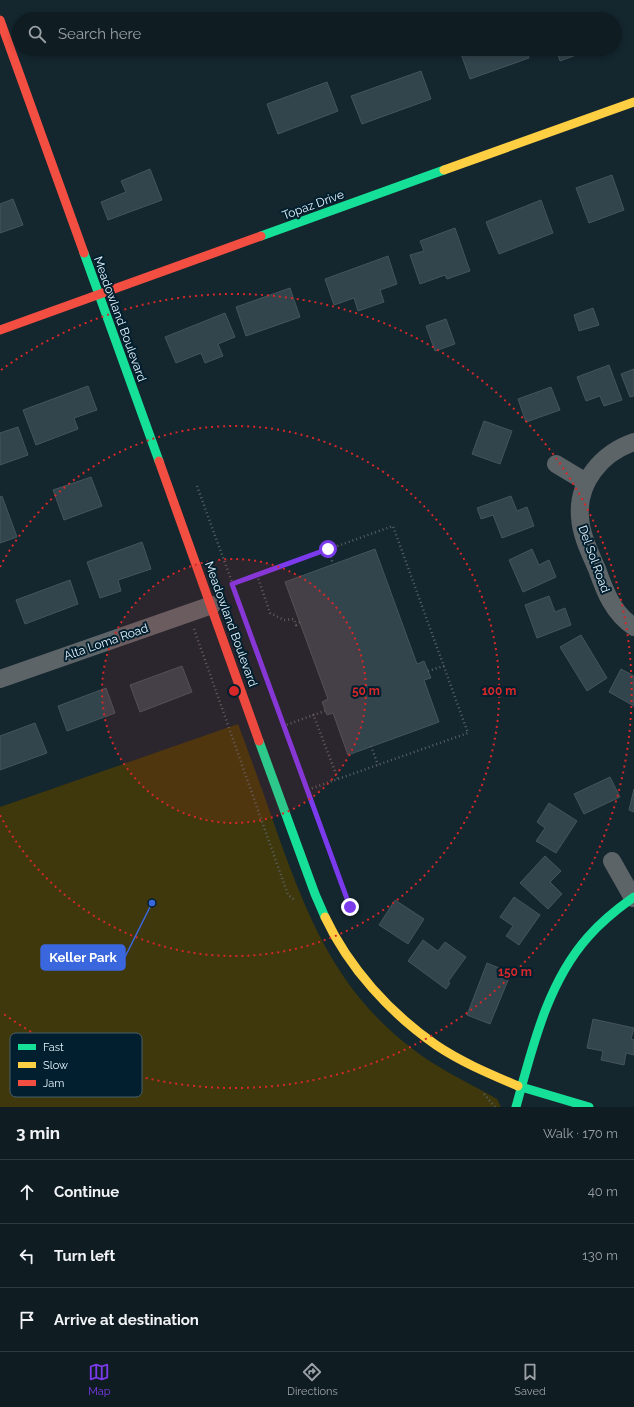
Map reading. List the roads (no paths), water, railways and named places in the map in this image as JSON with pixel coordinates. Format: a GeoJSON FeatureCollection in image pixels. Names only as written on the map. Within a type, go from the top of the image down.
{"type":"FeatureCollection","features":[{"type":"Feature","properties":{"kind":"street","name":"Meadowland Boulevard"},"geometry":{"type":"LineString","coordinates":[[0,20],[12,53]]}},
{"type":"Feature","properties":{"kind":"street","name":"Meadowland Boulevard"},"geometry":{"type":"LineString","coordinates":[[13,56],[315,894],[331,929],[350,961],[374,990],[399,1014],[436,1045],[467,1063],[521,1088],[589,1107]]}},
{"type":"Feature","properties":{"kind":"street","name":"Topaz Drive"},"geometry":{"type":"LineString","coordinates":[[0,330],[634,102]]}},
{"type":"Feature","properties":{"kind":"street","name":"Del Sol Road"},"geometry":{"type":"LineString","coordinates":[[634,442],[611,453],[596,467],[586,482],[581,498],[580,517],[586,542],[606,594],[616,612],[634,627]]}},
{"type":"Feature","properties":{"kind":"street"},"geometry":{"type":"LineString","coordinates":[[556,464],[586,482]]}},
{"type":"Feature","properties":{"kind":"street","name":"Alta Loma Road"},"geometry":{"type":"LineString","coordinates":[[0,679],[212,605]]}},
{"type":"Feature","properties":{"kind":"street"},"geometry":{"type":"LineString","coordinates":[[516,1107],[539,1028],[558,982],[573,955],[591,932],[609,915],[633,898],[612,861]]}},
{"type":"Feature","properties":{"kind":"place","name":"Keller Park"},"geometry":{"type":"Point","coordinates":[152,903]}}]}
